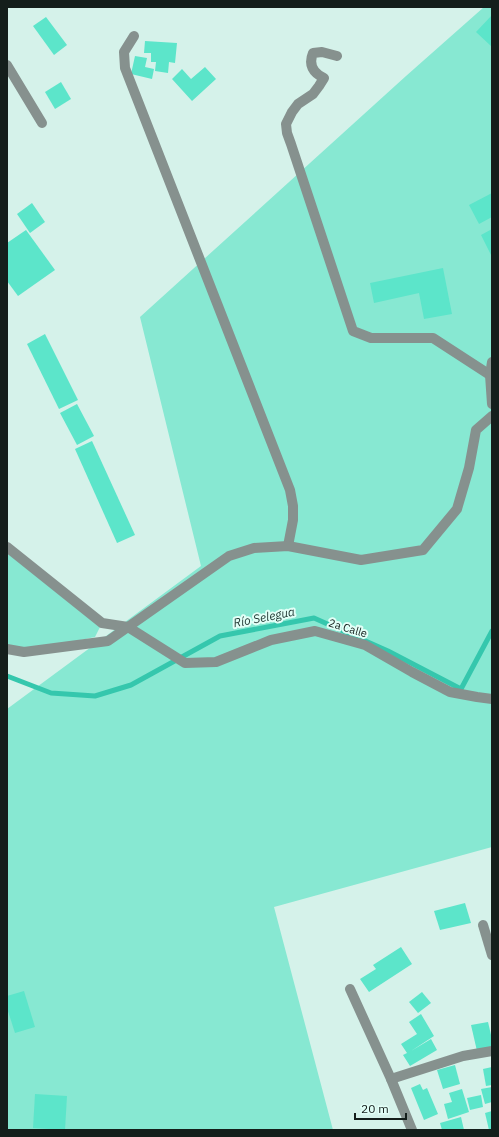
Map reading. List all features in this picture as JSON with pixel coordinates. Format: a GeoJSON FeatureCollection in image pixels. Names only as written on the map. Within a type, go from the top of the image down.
{"type":"FeatureCollection","features":[{"type":"Feature","properties":{"kind":"street"},"geometry":{"type":"LineString","coordinates":[[134,36],[124,52],[125,68],[290,490],[293,506],[293,520],[288,546]]}},
{"type":"Feature","properties":{"kind":"street"},"geometry":{"type":"LineString","coordinates":[[338,56],[322,52],[313,53],[311,57],[313,70],[324,78],[320,86],[312,94],[298,104],[286,124],[287,133],[353,331],[371,338],[433,338],[490,375]]}},
{"type":"Feature","properties":{"kind":"street"},"geometry":{"type":"LineString","coordinates":[[7,65],[42,123]]}},
{"type":"Feature","properties":{"kind":"street"},"geometry":{"type":"LineString","coordinates":[[492,362],[490,375],[492,404]]}},
{"type":"Feature","properties":{"kind":"street"},"geometry":{"type":"LineString","coordinates":[[7,649],[24,652],[108,641],[229,556],[254,548],[288,546],[361,560],[423,550],[457,509],[470,468],[476,430],[492,416]]}},
{"type":"Feature","properties":{"kind":"street"},"geometry":{"type":"LineString","coordinates":[[7,547],[102,623],[128,627]]}},
{"type":"Feature","properties":{"kind":"street","name":"2a Calle"},"geometry":{"type":"LineString","coordinates":[[128,627],[185,663],[216,662],[271,640],[316,631],[365,645],[450,692],[477,698],[492,699]]}},
{"type":"Feature","properties":{"kind":"street"},"geometry":{"type":"LineString","coordinates":[[482,925],[492,955]]}},
{"type":"Feature","properties":{"kind":"street"},"geometry":{"type":"LineString","coordinates":[[350,989],[392,1079],[412,1130]]}},
{"type":"Feature","properties":{"kind":"street"},"geometry":{"type":"LineString","coordinates":[[392,1079],[464,1056],[492,1051]]}},
{"type":"Feature","properties":{"kind":"green space"},"geometry":{"type":"Polygon","coordinates":[[[484,7],[492,7],[492,847],[274,907],[333,1130],[7,1130],[7,709],[201,566],[140,317],[484,7]]]}},
{"type":"Feature","properties":{"kind":"green space"},"geometry":{"type":"Polygon","coordinates":[[[7,545],[102,623],[95,637],[28,651],[7,648],[7,545]]]}},
{"type":"Feature","properties":{"kind":"building"},"geometry":{"type":"Polygon","coordinates":[[[492,15],[492,47],[476,32],[492,15]]]}},
{"type":"Feature","properties":{"kind":"building"},"geometry":{"type":"Polygon","coordinates":[[[46,17],[67,45],[54,55],[33,26],[46,17]]]}},
{"type":"Feature","properties":{"kind":"building"},"geometry":{"type":"Polygon","coordinates":[[[145,41],[177,43],[175,63],[169,62],[168,73],[155,71],[156,62],[151,62],[151,53],[144,53],[145,41]]]}},
{"type":"Feature","properties":{"kind":"building"},"geometry":{"type":"Polygon","coordinates":[[[135,56],[147,58],[145,67],[154,69],[152,79],[131,74],[135,56]]]}},
{"type":"Feature","properties":{"kind":"building"},"geometry":{"type":"Polygon","coordinates":[[[205,67],[216,79],[192,101],[172,79],[182,69],[191,79],[205,67]]]}},
{"type":"Feature","properties":{"kind":"building"},"geometry":{"type":"Polygon","coordinates":[[[61,82],[71,99],[55,109],[45,92],[61,82]]]}},
{"type":"Feature","properties":{"kind":"building"},"geometry":{"type":"Polygon","coordinates":[[[492,193],[492,217],[479,224],[469,205],[492,193]]]}},
{"type":"Feature","properties":{"kind":"building"},"geometry":{"type":"Polygon","coordinates":[[[32,203],[45,222],[30,233],[17,214],[32,203]]]}},
{"type":"Feature","properties":{"kind":"building"},"geometry":{"type":"Polygon","coordinates":[[[492,229],[492,257],[481,235],[492,229]]]}},
{"type":"Feature","properties":{"kind":"building"},"geometry":{"type":"Polygon","coordinates":[[[26,230],[55,270],[18,296],[7,281],[7,243],[26,230]]]}},
{"type":"Feature","properties":{"kind":"building"},"geometry":{"type":"Polygon","coordinates":[[[443,268],[452,314],[424,319],[419,293],[374,303],[370,283],[443,268]]]}},
{"type":"Feature","properties":{"kind":"building"},"geometry":{"type":"Polygon","coordinates":[[[45,334],[78,400],[59,409],[27,344],[45,334]]]}},
{"type":"Feature","properties":{"kind":"building"},"geometry":{"type":"Polygon","coordinates":[[[77,404],[94,436],[77,445],[60,413],[77,404]]]}},
{"type":"Feature","properties":{"kind":"building"},"geometry":{"type":"Polygon","coordinates":[[[92,441],[135,535],[117,543],[75,449],[92,441]]]}},
{"type":"Feature","properties":{"kind":"building"},"geometry":{"type":"Polygon","coordinates":[[[465,903],[471,923],[440,930],[434,911],[465,903]]]}},
{"type":"Feature","properties":{"kind":"building"},"geometry":{"type":"Polygon","coordinates":[[[401,947],[412,964],[369,992],[360,979],[376,969],[373,965],[401,947]]]}},
{"type":"Feature","properties":{"kind":"building"},"geometry":{"type":"Polygon","coordinates":[[[24,991],[35,1027],[15,1033],[7,1008],[7,996],[24,991]]]}},
{"type":"Feature","properties":{"kind":"building"},"geometry":{"type":"Polygon","coordinates":[[[422,992],[431,1003],[418,1013],[409,1002],[422,992]]]}},
{"type":"Feature","properties":{"kind":"building"},"geometry":{"type":"Polygon","coordinates":[[[421,1014],[434,1036],[411,1051],[431,1039],[437,1050],[410,1066],[403,1055],[407,1053],[401,1044],[417,1034],[409,1022],[421,1014]]]}},
{"type":"Feature","properties":{"kind":"building"},"geometry":{"type":"Polygon","coordinates":[[[488,1022],[492,1039],[492,1047],[477,1051],[471,1025],[488,1022]]]}},
{"type":"Feature","properties":{"kind":"building"},"geometry":{"type":"Polygon","coordinates":[[[455,1065],[460,1084],[443,1089],[437,1070],[455,1065]]]}},
{"type":"Feature","properties":{"kind":"building"},"geometry":{"type":"Polygon","coordinates":[[[492,1067],[492,1085],[486,1086],[483,1069],[492,1067]]]}},
{"type":"Feature","properties":{"kind":"building"},"geometry":{"type":"Polygon","coordinates":[[[420,1084],[423,1090],[427,1088],[438,1114],[424,1120],[411,1088],[420,1084]]]}},
{"type":"Feature","properties":{"kind":"building"},"geometry":{"type":"Polygon","coordinates":[[[492,1087],[492,1102],[485,1104],[481,1089],[492,1087]]]}},
{"type":"Feature","properties":{"kind":"building"},"geometry":{"type":"Polygon","coordinates":[[[462,1089],[469,1112],[448,1119],[444,1104],[452,1102],[449,1093],[462,1089]]]}},
{"type":"Feature","properties":{"kind":"building"},"geometry":{"type":"Polygon","coordinates":[[[35,1094],[67,1096],[65,1130],[33,1128],[35,1094]]]}},
{"type":"Feature","properties":{"kind":"building"},"geometry":{"type":"Polygon","coordinates":[[[481,1095],[483,1107],[470,1110],[467,1098],[481,1095]]]}},
{"type":"Feature","properties":{"kind":"building"},"geometry":{"type":"Polygon","coordinates":[[[492,1111],[492,1130],[489,1130],[485,1113],[492,1111]]]}},
{"type":"Feature","properties":{"kind":"building"},"geometry":{"type":"Polygon","coordinates":[[[461,1117],[464,1130],[442,1130],[440,1123],[461,1117]]]}},
{"type":"Feature","properties":{"kind":"waterway","name":"Río Selegua"},"geometry":{"type":"LineString","coordinates":[[7,676],[51,693],[95,696],[131,685],[220,636],[314,618],[388,651],[461,689],[492,631]]}}]}
